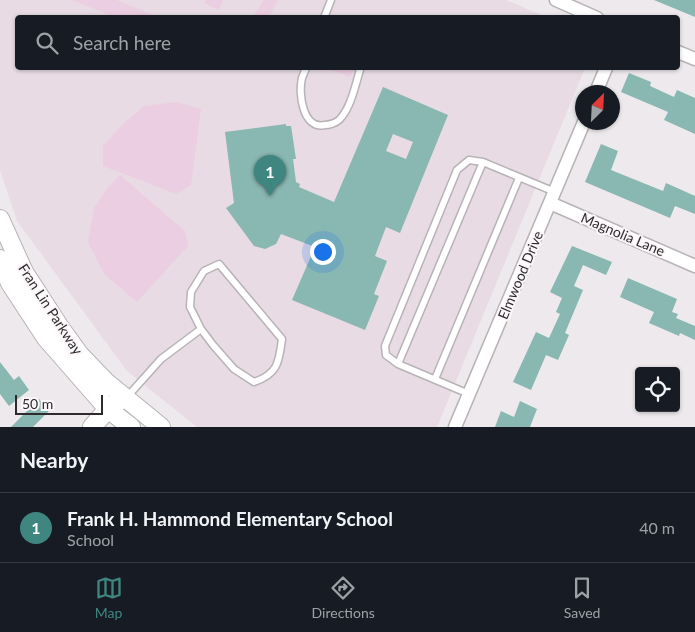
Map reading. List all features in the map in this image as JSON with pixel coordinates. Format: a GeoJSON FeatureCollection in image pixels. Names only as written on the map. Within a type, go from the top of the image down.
{"type":"FeatureCollection","features":[{"type":"Feature","properties":{"kind":"street"},"geometry":{"type":"LineString","coordinates":[[556,0],[590,15]]}},
{"type":"Feature","properties":{"kind":"street"},"geometry":{"type":"LineString","coordinates":[[680,53],[695,59]]}},
{"type":"Feature","properties":{"kind":"street"},"geometry":{"type":"LineString","coordinates":[[599,85],[605,70]]}},
{"type":"Feature","properties":{"kind":"street","name":"Elmwood Drive"},"geometry":{"type":"LineString","coordinates":[[454,427],[581,130]]}},
{"type":"Feature","properties":{"kind":"street","name":"Magnolia Lane"},"geometry":{"type":"LineString","coordinates":[[552,198],[695,266]]}},
{"type":"Feature","properties":{"kind":"street","name":"Fran Lin Parkway"},"geometry":{"type":"LineString","coordinates":[[0,219],[24,272],[80,355],[106,382],[161,427]]}},
{"type":"Feature","properties":{"kind":"street","name":"Fran Lin Parkway"},"geometry":{"type":"LineString","coordinates":[[0,259],[10,283],[46,338],[118,421]]}},
{"type":"Feature","properties":{"kind":"street"},"geometry":{"type":"LineString","coordinates":[[92,427],[118,421],[126,398]]}},
{"type":"Feature","properties":{"kind":"lane"},"geometry":{"type":"LineString","coordinates":[[325,15],[331,0]]}},
{"type":"Feature","properties":{"kind":"lane"},"geometry":{"type":"LineString","coordinates":[[305,70],[302,78],[301,92],[306,118],[318,127],[338,121],[347,109],[360,70]]}},
{"type":"Feature","properties":{"kind":"lane"},"geometry":{"type":"LineString","coordinates":[[469,394],[398,364],[386,355],[385,346],[457,170],[469,160],[483,162],[519,178],[552,198]]}},
{"type":"Feature","properties":{"kind":"lane"},"geometry":{"type":"LineString","coordinates":[[398,364],[483,162]]}},
{"type":"Feature","properties":{"kind":"lane"},"geometry":{"type":"LineString","coordinates":[[435,380],[519,178]]}},
{"type":"Feature","properties":{"kind":"lane"},"geometry":{"type":"LineString","coordinates":[[219,264],[282,339],[279,362],[268,378],[254,382],[234,368],[201,329],[190,307],[191,292],[204,271],[219,264]]}},
{"type":"Feature","properties":{"kind":"lane"},"geometry":{"type":"LineString","coordinates":[[126,398],[161,359],[201,329]]}},
{"type":"Feature","properties":{"kind":"shaded area"},"geometry":{"type":"Polygon","coordinates":[[[0,0],[506,0],[541,15],[15,15],[15,70],[584,70],[578,85],[575,85],[575,92],[437,427],[197,427],[127,371],[17,221],[0,170],[0,0]]]}},
{"type":"Feature","properties":{"kind":"shaded area"},"geometry":{"type":"Polygon","coordinates":[[[72,0],[117,0],[153,15],[109,15],[72,0]]]}},
{"type":"Feature","properties":{"kind":"shaded area"},"geometry":{"type":"Polygon","coordinates":[[[206,0],[223,0],[219,10],[204,3],[206,0]]]}},
{"type":"Feature","properties":{"kind":"shaded area"},"geometry":{"type":"Polygon","coordinates":[[[264,0],[278,0],[270,15],[254,15],[264,0]]]}},
{"type":"Feature","properties":{"kind":"shaded area"},"geometry":{"type":"Polygon","coordinates":[[[332,70],[354,70],[350,77],[332,70]]]}},
{"type":"Feature","properties":{"kind":"shaded area"},"geometry":{"type":"Polygon","coordinates":[[[177,102],[201,109],[191,185],[176,194],[103,166],[103,146],[121,126],[144,106],[177,102]]]}},
{"type":"Feature","properties":{"kind":"shaded area"},"geometry":{"type":"Polygon","coordinates":[[[120,175],[185,231],[188,246],[137,302],[104,274],[88,242],[94,208],[108,187],[120,175]]]}},
{"type":"Feature","properties":{"kind":"building"},"geometry":{"type":"Polygon","coordinates":[[[654,0],[695,0],[695,17],[654,0]]]}},
{"type":"Feature","properties":{"kind":"building"},"geometry":{"type":"Polygon","coordinates":[[[629,73],[651,82],[650,86],[674,97],[677,90],[695,98],[695,134],[664,120],[668,112],[621,92],[629,73]]]}},
{"type":"Feature","properties":{"kind":"building"},"geometry":{"type":"Polygon","coordinates":[[[383,87],[448,115],[400,233],[386,227],[375,256],[387,261],[374,294],[379,296],[365,330],[292,300],[315,247],[281,234],[276,244],[265,249],[254,246],[226,208],[234,203],[225,132],[286,124],[286,126],[291,126],[296,159],[293,159],[296,182],[300,184],[299,187],[334,202],[383,87]],[[393,134],[386,151],[406,159],[413,142],[393,134]]]}},
{"type":"Feature","properties":{"kind":"building"},"geometry":{"type":"Polygon","coordinates":[[[601,144],[618,151],[611,170],[663,191],[666,183],[695,196],[695,214],[675,206],[670,218],[585,182],[601,144]]]}},
{"type":"Feature","properties":{"kind":"building"},"geometry":{"type":"Polygon","coordinates":[[[572,246],[612,262],[606,275],[583,265],[574,286],[583,290],[565,333],[569,335],[558,360],[546,355],[531,390],[513,382],[536,332],[549,338],[560,314],[556,312],[562,298],[550,292],[572,246]]]}},
{"type":"Feature","properties":{"kind":"building"},"geometry":{"type":"Polygon","coordinates":[[[628,278],[677,299],[672,312],[678,314],[676,318],[695,326],[695,340],[680,333],[679,336],[649,323],[654,312],[620,297],[628,278]]]}},
{"type":"Feature","properties":{"kind":"building"},"geometry":{"type":"Polygon","coordinates":[[[0,362],[14,380],[19,376],[29,390],[9,406],[0,394],[0,362]]]}},
{"type":"Feature","properties":{"kind":"building"},"geometry":{"type":"Polygon","coordinates":[[[39,399],[50,410],[33,427],[11,427],[39,399]]]}},
{"type":"Feature","properties":{"kind":"building"},"geometry":{"type":"Polygon","coordinates":[[[520,401],[537,409],[530,427],[495,427],[501,411],[514,417],[520,401]]]}},
{"type":"Feature","properties":{"kind":"place","name":"Frank H. Hammond Elementary School"},"geometry":{"type":"Point","coordinates":[270,196]}}]}
